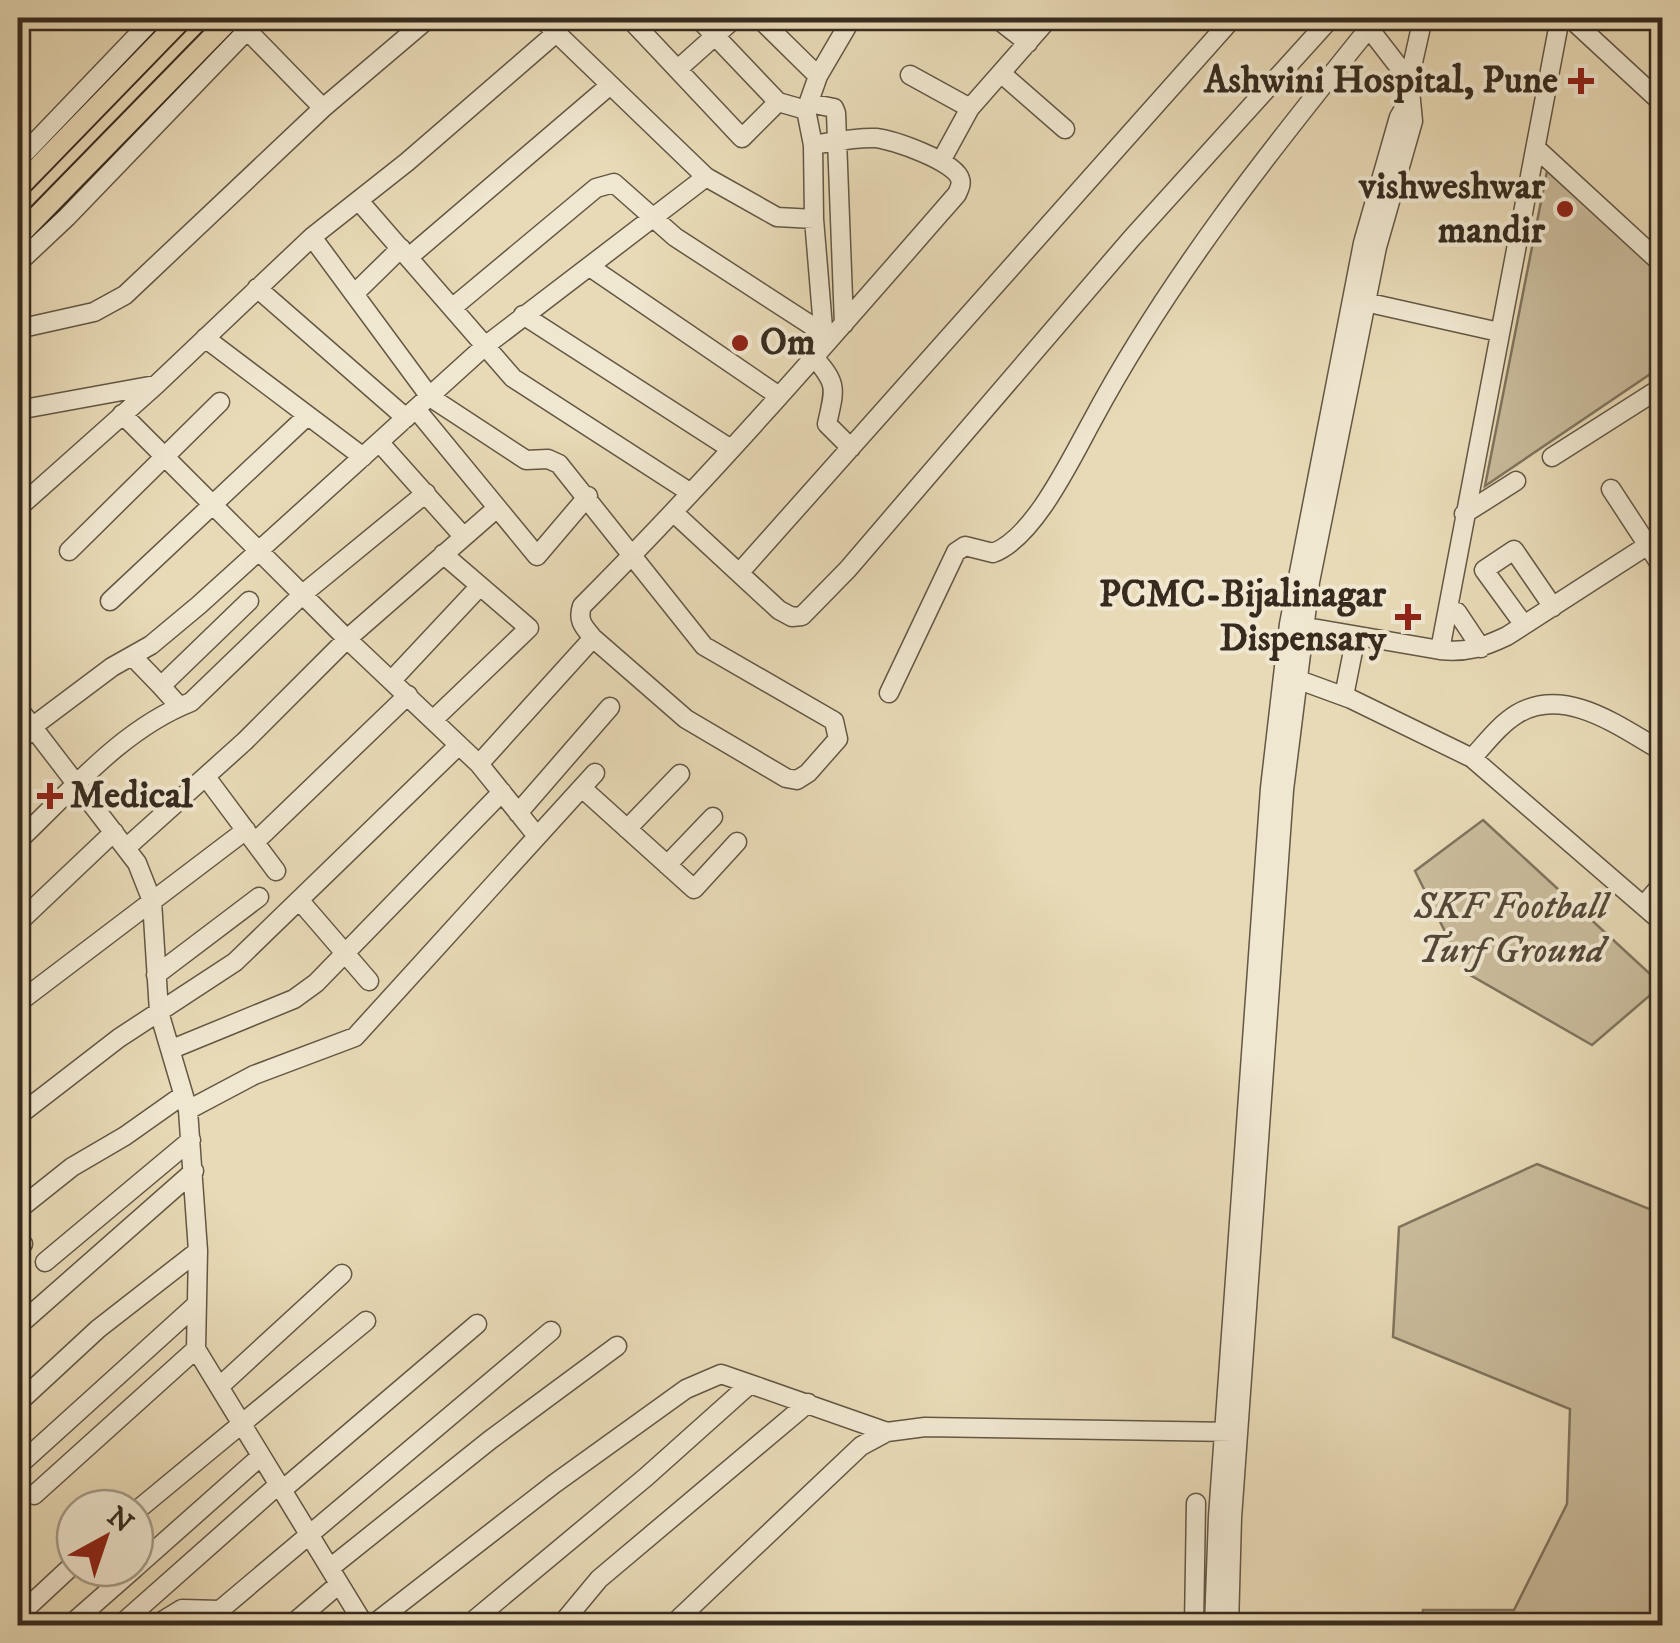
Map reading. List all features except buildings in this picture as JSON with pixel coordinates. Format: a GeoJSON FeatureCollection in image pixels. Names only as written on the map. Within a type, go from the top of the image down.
{"type":"FeatureCollection","features":[{"type":"Feature","properties":{"kind":"main road"},"geometry":{"type":"LineString","coordinates":[[18,188],[183,18]]}},
{"type":"Feature","properties":{"kind":"main road"},"geometry":{"type":"LineString","coordinates":[[18,236],[246,22]]}},
{"type":"Feature","properties":{"kind":"street"},"geometry":{"type":"LineString","coordinates":[[18,160],[154,18]]}},
{"type":"Feature","properties":{"kind":"street"},"geometry":{"type":"LineString","coordinates":[[18,329],[94,312],[125,295],[323,108],[429,18]]}},
{"type":"Feature","properties":{"kind":"street"},"geometry":{"type":"LineString","coordinates":[[541,18],[706,177],[777,217],[814,219]]}},
{"type":"Feature","properties":{"kind":"street"},"geometry":{"type":"LineString","coordinates":[[629,18],[742,138],[778,102]]}},
{"type":"Feature","properties":{"kind":"street"},"geometry":{"type":"LineString","coordinates":[[698,18],[778,102],[835,109],[844,324]]}},
{"type":"Feature","properties":{"kind":"street"},"geometry":{"type":"LineString","coordinates":[[678,70],[735,18]]}},
{"type":"Feature","properties":{"kind":"street"},"geometry":{"type":"LineString","coordinates":[[759,18],[818,76]]}},
{"type":"Feature","properties":{"kind":"street"},"geometry":{"type":"LineString","coordinates":[[996,18],[1028,44]]}},
{"type":"Feature","properties":{"kind":"street"},"geometry":{"type":"LineString","coordinates":[[941,162],[970,108],[1049,18]]}},
{"type":"Feature","properties":{"kind":"street"},"geometry":{"type":"LineString","coordinates":[[740,572],[1233,18]]}},
{"type":"Feature","properties":{"kind":"street"},"geometry":{"type":"LineString","coordinates":[[674,512],[779,610],[792,618],[802,616],[1330,18]]}},
{"type":"Feature","properties":{"kind":"street"},"geometry":{"type":"LineString","coordinates":[[1298,625],[1310,582],[1364,302],[1413,121],[1409,80],[1423,18]]}},
{"type":"Feature","properties":{"kind":"street"},"geometry":{"type":"LineString","coordinates":[[1440,650],[1560,18]]}},
{"type":"Feature","properties":{"kind":"street"},"geometry":{"type":"LineString","coordinates":[[1570,18],[1662,103]]}},
{"type":"Feature","properties":{"kind":"street"},"geometry":{"type":"LineString","coordinates":[[842,21],[808,107],[820,345],[835,390],[827,424],[851,448]]}},
{"type":"Feature","properties":{"kind":"street"},"geometry":{"type":"LineString","coordinates":[[18,263],[67,217],[246,22],[323,108]]}},
{"type":"Feature","properties":{"kind":"street"},"geometry":{"type":"LineString","coordinates":[[889,692],[956,552],[965,546],[993,552],[1016,539],[1069,463],[1129,354],[1189,260],[1365,23],[1409,80]]}},
{"type":"Feature","properties":{"kind":"street"},"geometry":{"type":"LineString","coordinates":[[18,508],[156,385],[312,237],[556,33]]}},
{"type":"Feature","properties":{"kind":"street"},"geometry":{"type":"LineString","coordinates":[[1002,74],[1065,130]]}},
{"type":"Feature","properties":{"kind":"street"},"geometry":{"type":"LineString","coordinates":[[910,75],[970,108]]}},
{"type":"Feature","properties":{"kind":"street"},"geometry":{"type":"LineString","coordinates":[[354,294],[609,86]]}},
{"type":"Feature","properties":{"kind":"street"},"geometry":{"type":"LineString","coordinates":[[1214,1626],[1231,1432],[1270,788],[1363,243],[1399,117],[1410,100]]}},
{"type":"Feature","properties":{"kind":"street"},"geometry":{"type":"LineString","coordinates":[[257,288],[417,408],[526,460],[548,459],[559,464],[588,496],[632,556],[704,646],[834,720],[838,738],[797,780],[786,778],[686,720],[580,622],[582,606],[632,556],[674,512],[957,194],[960,179],[941,162],[907,146],[880,138],[850,138],[812,145]]}},
{"type":"Feature","properties":{"kind":"street"},"geometry":{"type":"LineString","coordinates":[[1537,149],[1662,264]]}},
{"type":"Feature","properties":{"kind":"street"},"geometry":{"type":"LineString","coordinates":[[18,744],[32,727],[112,666],[133,657],[199,605],[523,314],[706,177]]}},
{"type":"Feature","properties":{"kind":"street"},"geometry":{"type":"LineString","coordinates":[[452,308],[606,183],[622,188],[653,220],[820,345]]}},
{"type":"Feature","properties":{"kind":"street"},"geometry":{"type":"LineString","coordinates":[[359,201],[513,378],[691,492]]}},
{"type":"Feature","properties":{"kind":"street"},"geometry":{"type":"LineString","coordinates":[[312,237],[354,294],[417,408],[538,556],[588,496]]}},
{"type":"Feature","properties":{"kind":"street"},"geometry":{"type":"LineString","coordinates":[[590,267],[779,396]]}},
{"type":"Feature","properties":{"kind":"street"},"geometry":{"type":"LineString","coordinates":[[1364,302],[1499,332]]}},
{"type":"Feature","properties":{"kind":"street"},"geometry":{"type":"LineString","coordinates":[[523,314],[731,449]]}},
{"type":"Feature","properties":{"kind":"street"},"geometry":{"type":"LineString","coordinates":[[205,338],[363,457]]}},
{"type":"Feature","properties":{"kind":"street"},"geometry":{"type":"LineString","coordinates":[[18,410],[156,385]]}},
{"type":"Feature","properties":{"kind":"street"},"geometry":{"type":"LineString","coordinates":[[1552,458],[1662,387]]}},
{"type":"Feature","properties":{"kind":"street"},"geometry":{"type":"LineString","coordinates":[[68,551],[220,402]]}},
{"type":"Feature","properties":{"kind":"street"},"geometry":{"type":"LineString","coordinates":[[122,414],[347,639],[479,764],[537,836]]}},
{"type":"Feature","properties":{"kind":"street"},"geometry":{"type":"LineString","coordinates":[[110,601],[306,417]]}},
{"type":"Feature","properties":{"kind":"street"},"geometry":{"type":"LineString","coordinates":[[380,442],[463,536]]}},
{"type":"Feature","properties":{"kind":"street"},"geometry":{"type":"LineString","coordinates":[[1464,514],[1516,481]]}},
{"type":"Feature","properties":{"kind":"street"},"geometry":{"type":"LineString","coordinates":[[1611,490],[1656,541],[1662,566]]}},
{"type":"Feature","properties":{"kind":"street"},"geometry":{"type":"LineString","coordinates":[[18,841],[140,729],[191,702],[304,593],[426,493]]}},
{"type":"Feature","properties":{"kind":"street"},"geometry":{"type":"LineString","coordinates":[[126,848],[206,777],[347,639],[496,508]]}},
{"type":"Feature","properties":{"kind":"street"},"geometry":{"type":"LineString","coordinates":[[1298,625],[1440,650],[1482,648],[1656,541]]}},
{"type":"Feature","properties":{"kind":"street"},"geometry":{"type":"LineString","coordinates":[[1524,625],[1484,570],[1514,550],[1552,607]]}},
{"type":"Feature","properties":{"kind":"street"},"geometry":{"type":"LineString","coordinates":[[433,720],[530,628],[442,554]]}},
{"type":"Feature","properties":{"kind":"street"},"geometry":{"type":"LineString","coordinates":[[392,680],[480,586]]}},
{"type":"Feature","properties":{"kind":"street"},"geometry":{"type":"LineString","coordinates":[[161,686],[249,601]]}},
{"type":"Feature","properties":{"kind":"street"},"geometry":{"type":"LineString","coordinates":[[1458,612],[1482,648]]}},
{"type":"Feature","properties":{"kind":"street"},"geometry":{"type":"LineString","coordinates":[[1344,696],[1356,636]]}},
{"type":"Feature","properties":{"kind":"street"},"geometry":{"type":"LineString","coordinates":[[479,764],[593,638]]}},
{"type":"Feature","properties":{"kind":"street"},"geometry":{"type":"LineString","coordinates":[[133,657],[179,706]]}},
{"type":"Feature","properties":{"kind":"street"},"geometry":{"type":"LineString","coordinates":[[1291,680],[1344,696],[1472,758],[1662,922]]}},
{"type":"Feature","properties":{"kind":"street"},"geometry":{"type":"LineString","coordinates":[[18,1003],[152,901],[251,836],[408,695]]}},
{"type":"Feature","properties":{"kind":"street"},"geometry":{"type":"LineString","coordinates":[[1472,758],[1517,714],[1552,704],[1593,713],[1662,751]]}},
{"type":"Feature","properties":{"kind":"street"},"geometry":{"type":"LineString","coordinates":[[518,813],[610,707]]}},
{"type":"Feature","properties":{"kind":"street"},"geometry":{"type":"LineString","coordinates":[[18,710],[126,848],[146,880],[152,901],[159,1012],[172,1049],[191,1140],[198,1250],[196,1348],[279,1488],[368,1626],[686,1388],[721,1374],[887,1432]]}},
{"type":"Feature","properties":{"kind":"street"},"geometry":{"type":"LineString","coordinates":[[18,1116],[119,1038],[235,962],[459,744]]}},
{"type":"Feature","properties":{"kind":"street"},"geometry":{"type":"LineString","coordinates":[[628,829],[680,774]]}},
{"type":"Feature","properties":{"kind":"street"},"geometry":{"type":"LineString","coordinates":[[206,777],[276,871]]}},
{"type":"Feature","properties":{"kind":"street"},"geometry":{"type":"LineString","coordinates":[[18,1210],[72,1167],[185,1102],[354,1036],[588,780],[628,829],[694,889],[737,842]]}},
{"type":"Feature","properties":{"kind":"street"},"geometry":{"type":"LineString","coordinates":[[172,1049],[294,1000],[346,954],[502,792]]}},
{"type":"Feature","properties":{"kind":"street"},"geometry":{"type":"LineString","coordinates":[[667,865],[713,817]]}},
{"type":"Feature","properties":{"kind":"street"},"geometry":{"type":"LineString","coordinates":[[18,923],[114,832]]}},
{"type":"Feature","properties":{"kind":"street"},"geometry":{"type":"LineString","coordinates":[[1644,905],[1662,884]]}},
{"type":"Feature","properties":{"kind":"street"},"geometry":{"type":"LineString","coordinates":[[156,975],[259,897]]}},
{"type":"Feature","properties":{"kind":"street"},"geometry":{"type":"LineString","coordinates":[[300,902],[368,981]]}},
{"type":"Feature","properties":{"kind":"street"},"geometry":{"type":"LineString","coordinates":[[45,1262],[191,1140]]}},
{"type":"Feature","properties":{"kind":"street"},"geometry":{"type":"LineString","coordinates":[[18,1326],[194,1171]]}},
{"type":"Feature","properties":{"kind":"street"},"geometry":{"type":"LineString","coordinates":[[18,1404],[98,1330],[198,1250]]}},
{"type":"Feature","properties":{"kind":"street"},"geometry":{"type":"LineString","coordinates":[[219,1387],[342,1274]]}},
{"type":"Feature","properties":{"kind":"street"},"geometry":{"type":"LineString","coordinates":[[18,1466],[197,1304]]}},
{"type":"Feature","properties":{"kind":"street"},"geometry":{"type":"LineString","coordinates":[[155,1496],[366,1321]]}},
{"type":"Feature","properties":{"kind":"street"},"geometry":{"type":"LineString","coordinates":[[119,1626],[477,1324]]}},
{"type":"Feature","properties":{"kind":"street"},"geometry":{"type":"LineString","coordinates":[[200,1626],[551,1331]]}},
{"type":"Feature","properties":{"kind":"street"},"geometry":{"type":"LineString","coordinates":[[290,1626],[334,1576],[490,1440],[618,1346]]}},
{"type":"Feature","properties":{"kind":"street"},"geometry":{"type":"LineString","coordinates":[[34,1495],[196,1348]]}},
{"type":"Feature","properties":{"kind":"street"},"geometry":{"type":"LineString","coordinates":[[467,1626],[646,1477],[750,1384]]}},
{"type":"Feature","properties":{"kind":"street"},"geometry":{"type":"LineString","coordinates":[[560,1626],[600,1579],[808,1403]]}},
{"type":"Feature","properties":{"kind":"street"},"geometry":{"type":"LineString","coordinates":[[671,1626],[848,1457],[887,1432],[925,1427],[1231,1432]]}},
{"type":"Feature","properties":{"kind":"street"},"geometry":{"type":"LineString","coordinates":[[1228,1626],[1231,1432]]}},
{"type":"Feature","properties":{"kind":"street"},"geometry":{"type":"LineString","coordinates":[[155,1550],[260,1457]]}},
{"type":"Feature","properties":{"kind":"street"},"geometry":{"type":"LineString","coordinates":[[1194,1626],[1196,1503]]}},
{"type":"Feature","properties":{"kind":"street"},"geometry":{"type":"LineString","coordinates":[[18,1616],[55,1582]]}},
{"type":"Feature","properties":{"kind":"street"},"geometry":{"type":"LineString","coordinates":[[69,1626],[112,1588]]}},
{"type":"Feature","properties":{"kind":"street"},"geometry":{"type":"LineString","coordinates":[[154,1626],[182,1608],[220,1610]]}},
{"type":"Feature","properties":{"kind":"green space"},"geometry":{"type":"Polygon","coordinates":[[[1547,171],[1662,271],[1662,366],[1485,486],[1547,171]]]}},
{"type":"Feature","properties":{"kind":"green space","name":"SKF Football Turf Ground"},"geometry":{"type":"Polygon","coordinates":[[[1483,820],[1662,985],[1592,1045],[1465,972],[1415,871],[1483,820]]]}},
{"type":"Feature","properties":{"kind":"green space"},"geometry":{"type":"Polygon","coordinates":[[[1537,1164],[1662,1214],[1662,1625],[1422,1625],[1423,1610],[1514,1610],[1567,1504],[1570,1409],[1393,1337],[1399,1227],[1537,1164]]]}},
{"type":"Feature","properties":{"kind":"railway"},"geometry":{"type":"LineString","coordinates":[[1647,18],[1662,32]]}},
{"type":"Feature","properties":{"kind":"place","name":"Ashwini Hospital, Pune"},"geometry":{"type":"Point","coordinates":[1581,81]}},
{"type":"Feature","properties":{"kind":"place","name":"vishweshwar mandir"},"geometry":{"type":"Point","coordinates":[1565,209]}},
{"type":"Feature","properties":{"kind":"place","name":"Om"},"geometry":{"type":"Point","coordinates":[740,343]}},
{"type":"Feature","properties":{"kind":"place","name":"PCMC-Bijalinagar Dispensary"},"geometry":{"type":"Point","coordinates":[1408,617]}},
{"type":"Feature","properties":{"kind":"place","name":"Medical"},"geometry":{"type":"Point","coordinates":[50,796]}}]}
